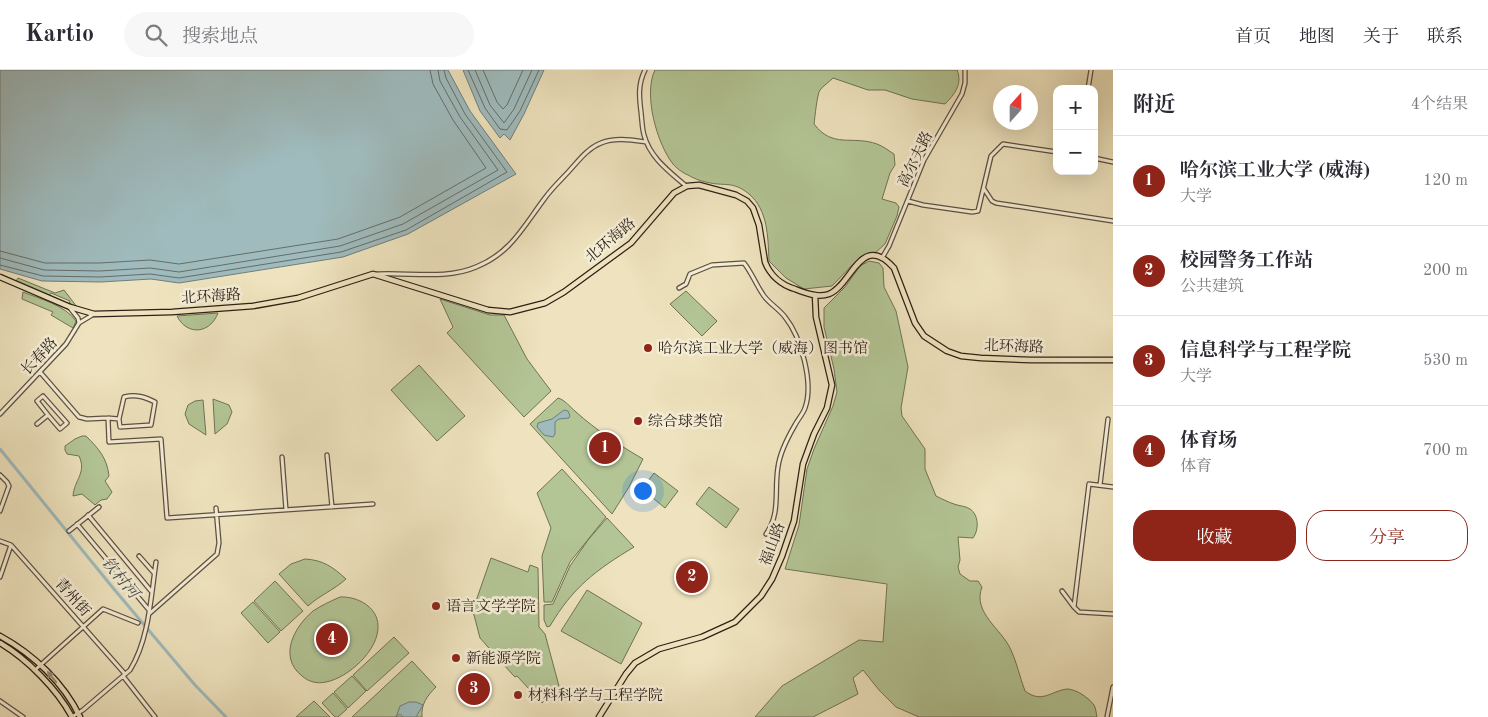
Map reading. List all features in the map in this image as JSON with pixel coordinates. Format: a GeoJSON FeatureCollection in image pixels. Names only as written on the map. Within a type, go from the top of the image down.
{"type":"FeatureCollection","features":[{"type":"Feature","properties":{"kind":"main road"},"geometry":{"type":"LineString","coordinates":[[687,186],[699,185],[715,188],[736,195],[746,201],[753,208],[757,216],[765,262],[773,276],[790,288],[815,295],[829,294],[838,288],[857,263],[870,256],[882,258]]}},
{"type":"Feature","properties":{"kind":"main road","name":"北环海路"},"geometry":{"type":"LineString","coordinates":[[0,278],[70,307],[94,314],[172,312],[253,306],[298,298],[374,274],[488,310],[510,312],[545,303],[564,292],[631,242],[674,193],[687,186]]}},
{"type":"Feature","properties":{"kind":"main road","name":"北环海路"},"geometry":{"type":"LineString","coordinates":[[882,258],[894,268],[915,323],[924,336],[947,351],[961,356],[981,358],[1113,360]]}},
{"type":"Feature","properties":{"kind":"main road","name":"福山路"},"geometry":{"type":"LineString","coordinates":[[599,717],[635,663],[659,649],[702,637],[735,622],[761,596],[772,579],[794,521],[803,464],[814,434],[828,408],[832,385],[816,317],[815,295]]}},
{"type":"Feature","properties":{"kind":"main road"},"geometry":{"type":"LineString","coordinates":[[0,636],[27,653],[41,665],[64,692],[79,715]]}},
{"type":"Feature","properties":{"kind":"main road"},"geometry":{"type":"LineString","coordinates":[[0,643],[35,670],[72,717]]}},
{"type":"Feature","properties":{"kind":"street"},"geometry":{"type":"LineString","coordinates":[[645,70],[638,92],[646,142],[653,155],[664,168],[687,186]]}},
{"type":"Feature","properties":{"kind":"street","name":"高尔夫路"},"geometry":{"type":"LineString","coordinates":[[882,258],[889,246],[924,160],[962,94],[966,83],[966,70]]}},
{"type":"Feature","properties":{"kind":"street"},"geometry":{"type":"LineString","coordinates":[[1089,85],[1091,70]]}},
{"type":"Feature","properties":{"kind":"street"},"geometry":{"type":"LineString","coordinates":[[374,274],[446,274],[476,268],[508,248],[545,198],[587,151],[602,142],[620,139],[646,142]]}},
{"type":"Feature","properties":{"kind":"street"},"geometry":{"type":"LineString","coordinates":[[908,201],[923,205],[972,212],[978,211],[990,156],[1003,144],[1053,151]]}},
{"type":"Feature","properties":{"kind":"street"},"geometry":{"type":"LineString","coordinates":[[1098,159],[1113,162]]}},
{"type":"Feature","properties":{"kind":"street"},"geometry":{"type":"LineString","coordinates":[[984,189],[992,200],[996,202],[1113,221]]}},
{"type":"Feature","properties":{"kind":"street"},"geometry":{"type":"LineString","coordinates":[[679,288],[686,284],[690,274],[712,265],[744,263],[750,270],[755,283],[767,301],[785,317],[801,346],[807,378],[805,408],[780,456],[777,468],[776,510],[766,534]]}},
{"type":"Feature","properties":{"kind":"street"},"geometry":{"type":"LineString","coordinates":[[70,307],[78,318],[79,323]]}},
{"type":"Feature","properties":{"kind":"street","name":"长春路"},"geometry":{"type":"LineString","coordinates":[[0,414],[66,344],[79,323],[94,314]]}},
{"type":"Feature","properties":{"kind":"street"},"geometry":{"type":"LineString","coordinates":[[40,372],[79,417],[87,419],[119,419]]}},
{"type":"Feature","properties":{"kind":"street"},"geometry":{"type":"LineString","coordinates":[[132,395],[145,397],[156,402],[151,425],[120,427],[119,419],[124,397],[132,395]]}},
{"type":"Feature","properties":{"kind":"street"},"geometry":{"type":"LineString","coordinates":[[43,396],[67,423],[60,429],[48,414],[37,401],[43,396]]}},
{"type":"Feature","properties":{"kind":"street"},"geometry":{"type":"LineString","coordinates":[[37,424],[48,414]]}},
{"type":"Feature","properties":{"kind":"street"},"geometry":{"type":"LineString","coordinates":[[108,418],[109,442],[161,439],[167,518],[373,504]]}},
{"type":"Feature","properties":{"kind":"street"},"geometry":{"type":"LineString","coordinates":[[1100,485],[1108,419]]}},
{"type":"Feature","properties":{"kind":"street"},"geometry":{"type":"LineString","coordinates":[[327,455],[332,507]]}},
{"type":"Feature","properties":{"kind":"street"},"geometry":{"type":"LineString","coordinates":[[282,457],[286,510]]}},
{"type":"Feature","properties":{"kind":"street"},"geometry":{"type":"LineString","coordinates":[[0,475],[9,486],[0,511]]}},
{"type":"Feature","properties":{"kind":"street"},"geometry":{"type":"LineString","coordinates":[[1074,607],[1089,484],[1113,487]]}},
{"type":"Feature","properties":{"kind":"street"},"geometry":{"type":"LineString","coordinates":[[69,531],[99,507]]}},
{"type":"Feature","properties":{"kind":"street"},"geometry":{"type":"LineString","coordinates":[[149,613],[217,554],[219,543],[216,508]]}},
{"type":"Feature","properties":{"kind":"street"},"geometry":{"type":"LineString","coordinates":[[88,515],[152,591]]}},
{"type":"Feature","properties":{"kind":"street"},"geometry":{"type":"LineString","coordinates":[[77,524],[149,613]]}},
{"type":"Feature","properties":{"kind":"street","name":"青州街"},"geometry":{"type":"LineString","coordinates":[[0,541],[11,545],[84,626],[124,674],[155,717]]}},
{"type":"Feature","properties":{"kind":"street"},"geometry":{"type":"LineString","coordinates":[[0,577],[11,545]]}},
{"type":"Feature","properties":{"kind":"street"},"geometry":{"type":"LineString","coordinates":[[139,556],[154,573]]}},
{"type":"Feature","properties":{"kind":"street"},"geometry":{"type":"LineString","coordinates":[[72,717],[79,715],[124,674],[135,661],[146,628],[156,562]]}},
{"type":"Feature","properties":{"kind":"street"},"geometry":{"type":"LineString","coordinates":[[1062,591],[1079,612],[1113,614]]}},
{"type":"Feature","properties":{"kind":"street"},"geometry":{"type":"LineString","coordinates":[[35,670],[103,609],[138,623]]}},
{"type":"Feature","properties":{"kind":"street"},"geometry":{"type":"LineString","coordinates":[[1107,717],[1113,688]]}},
{"type":"Feature","properties":{"kind":"street"},"geometry":{"type":"LineString","coordinates":[[0,701],[23,717]]}},
{"type":"Feature","properties":{"kind":"green space"},"geometry":{"type":"Polygon","coordinates":[[[655,70],[957,70],[959,80],[954,93],[945,104],[912,99],[885,90],[868,90],[833,78],[820,90],[814,124],[821,132],[836,139],[877,144],[894,154],[895,165],[890,173],[882,199],[896,203],[899,207],[885,244],[874,254],[861,256],[832,286],[804,289],[786,278],[769,261],[766,224],[760,208],[749,194],[733,185],[704,182],[682,172],[673,164],[657,132],[651,105],[650,92],[655,70]]]}},
{"type":"Feature","properties":{"kind":"green space"},"geometry":{"type":"Polygon","coordinates":[[[869,261],[879,263],[883,268],[884,287],[896,311],[908,367],[901,408],[902,416],[925,449],[925,469],[936,496],[968,508],[975,515],[977,527],[973,538],[958,537],[960,560],[958,567],[960,574],[970,581],[978,581],[982,587],[980,596],[984,613],[1007,642],[1025,691],[1031,695],[1042,697],[1061,690],[1074,691],[1082,694],[1092,702],[1097,717],[919,717],[896,707],[863,670],[853,678],[858,694],[813,717],[755,717],[782,686],[859,640],[883,642],[887,584],[785,569],[799,525],[807,469],[837,392],[834,369],[824,327],[824,308],[845,287],[860,266],[869,261]]]}},
{"type":"Feature","properties":{"kind":"green space"},"geometry":{"type":"Polygon","coordinates":[[[18,278],[55,293],[64,290],[77,307],[69,303],[70,301],[51,293],[49,296],[16,281],[18,278]]]}},
{"type":"Feature","properties":{"kind":"green space"},"geometry":{"type":"Polygon","coordinates":[[[686,291],[717,321],[702,336],[670,304],[686,291]]]}},
{"type":"Feature","properties":{"kind":"green space"},"geometry":{"type":"Polygon","coordinates":[[[23,292],[52,303],[71,315],[76,321],[73,328],[51,315],[53,312],[22,299],[23,292]]]}},
{"type":"Feature","properties":{"kind":"green space"},"geometry":{"type":"Polygon","coordinates":[[[440,299],[490,315],[504,315],[527,359],[551,391],[524,417],[447,333],[453,327],[440,299]]]}},
{"type":"Feature","properties":{"kind":"green space"},"geometry":{"type":"Polygon","coordinates":[[[218,313],[210,325],[198,330],[186,327],[177,316],[218,313]]]}},
{"type":"Feature","properties":{"kind":"green space"},"geometry":{"type":"Polygon","coordinates":[[[419,365],[465,416],[437,441],[391,390],[419,365]]]}},
{"type":"Feature","properties":{"kind":"green space"},"geometry":{"type":"Polygon","coordinates":[[[558,398],[600,431],[643,459],[629,487],[612,514],[530,424],[558,398]]]}},
{"type":"Feature","properties":{"kind":"green space"},"geometry":{"type":"Polygon","coordinates":[[[213,399],[229,405],[232,412],[227,424],[215,434],[213,399]]]}},
{"type":"Feature","properties":{"kind":"green space"},"geometry":{"type":"Polygon","coordinates":[[[203,400],[206,435],[189,424],[185,414],[188,405],[195,401],[203,400]]]}},
{"type":"Feature","properties":{"kind":"green space"},"geometry":{"type":"Polygon","coordinates":[[[82,436],[86,436],[98,450],[108,470],[109,476],[105,481],[112,492],[107,499],[101,500],[95,505],[82,494],[73,496],[82,467],[79,456],[67,454],[65,446],[82,436]]]}},
{"type":"Feature","properties":{"kind":"green space"},"geometry":{"type":"Polygon","coordinates":[[[562,469],[606,517],[570,562],[552,602],[544,602],[542,556],[551,528],[537,493],[562,469]]]}},
{"type":"Feature","properties":{"kind":"green space"},"geometry":{"type":"Polygon","coordinates":[[[654,473],[678,491],[665,508],[642,489],[654,473]]]}},
{"type":"Feature","properties":{"kind":"green space"},"geometry":{"type":"Polygon","coordinates":[[[709,487],[739,509],[726,528],[696,504],[709,487]]]}},
{"type":"Feature","properties":{"kind":"green space"},"geometry":{"type":"Polygon","coordinates":[[[607,518],[634,547],[586,581],[567,600],[550,626],[547,627],[544,620],[544,605],[553,604],[570,566],[588,540],[607,518]]]}},
{"type":"Feature","properties":{"kind":"green space"},"geometry":{"type":"Polygon","coordinates":[[[491,558],[528,572],[530,565],[538,568],[539,627],[545,634],[559,686],[542,703],[517,676],[515,677],[512,674],[480,638],[474,615],[470,610],[476,601],[491,558]]]}},
{"type":"Feature","properties":{"kind":"green space"},"geometry":{"type":"Polygon","coordinates":[[[305,559],[327,565],[346,579],[308,606],[279,574],[291,564],[305,559]]]}},
{"type":"Feature","properties":{"kind":"green space"},"geometry":{"type":"Polygon","coordinates":[[[275,581],[303,611],[281,631],[254,601],[275,581]]]}},
{"type":"Feature","properties":{"kind":"green space"},"geometry":{"type":"Polygon","coordinates":[[[587,590],[642,623],[621,664],[561,631],[587,590]]]}},
{"type":"Feature","properties":{"kind":"green space"},"geometry":{"type":"Polygon","coordinates":[[[340,597],[353,598],[370,608],[377,619],[377,635],[361,662],[344,675],[326,682],[316,683],[302,676],[295,668],[291,660],[291,642],[300,625],[313,611],[340,597]]]}},
{"type":"Feature","properties":{"kind":"green space"},"geometry":{"type":"Polygon","coordinates":[[[253,602],[280,632],[268,643],[241,613],[253,602]]]}},
{"type":"Feature","properties":{"kind":"green space"},"geometry":{"type":"Polygon","coordinates":[[[394,637],[409,653],[367,691],[353,675],[394,637]]]}},
{"type":"Feature","properties":{"kind":"green space"},"geometry":{"type":"Polygon","coordinates":[[[412,661],[436,687],[425,700],[422,708],[422,717],[352,717],[412,661]]]}},
{"type":"Feature","properties":{"kind":"green space"},"geometry":{"type":"Polygon","coordinates":[[[352,676],[366,691],[348,708],[334,692],[352,676]]]}},
{"type":"Feature","properties":{"kind":"green space"},"geometry":{"type":"Polygon","coordinates":[[[333,693],[347,709],[338,717],[335,717],[322,703],[333,693]]]}},
{"type":"Feature","properties":{"kind":"green space"},"geometry":{"type":"Polygon","coordinates":[[[314,701],[330,717],[296,717],[314,701]]]}},
{"type":"Feature","properties":{"kind":"water"},"geometry":{"type":"Polygon","coordinates":[[[0,70],[448,70],[470,111],[516,174],[408,234],[343,257],[179,283],[151,279],[101,282],[42,281],[0,269],[0,70]]]}},
{"type":"Feature","properties":{"kind":"water"},"geometry":{"type":"Polygon","coordinates":[[[463,70],[544,70],[510,140],[504,134],[500,138],[480,111],[463,70]]]}},
{"type":"Feature","properties":{"kind":"water"},"geometry":{"type":"Polygon","coordinates":[[[564,410],[568,411],[569,418],[559,419],[555,422],[555,434],[553,437],[544,435],[537,427],[538,423],[552,419],[564,410]]]}},
{"type":"Feature","properties":{"kind":"water"},"geometry":{"type":"Polygon","coordinates":[[[409,702],[423,705],[416,717],[403,717],[400,714],[396,717],[400,706],[409,702]]]}},
{"type":"Feature","properties":{"kind":"waterway","name":"钦村河"},"geometry":{"type":"LineString","coordinates":[[0,449],[113,588],[195,685],[226,717]]}},
{"type":"Feature","properties":{"kind":"place","name":"哈尔滨工业大学（威海）图书馆"},"geometry":{"type":"Point","coordinates":[648,348]}},
{"type":"Feature","properties":{"kind":"place","name":"综合球类馆"},"geometry":{"type":"Point","coordinates":[638,421]}},
{"type":"Feature","properties":{"kind":"place","name":"哈尔滨工业大学 (威海)"},"geometry":{"type":"Point","coordinates":[605,448]}},
{"type":"Feature","properties":{"kind":"place","name":"校园警务工作站"},"geometry":{"type":"Point","coordinates":[692,577]}},
{"type":"Feature","properties":{"kind":"place","name":"语言文学学院"},"geometry":{"type":"Point","coordinates":[436,606]}},
{"type":"Feature","properties":{"kind":"place","name":"体育场"},"geometry":{"type":"Point","coordinates":[332,639]}},
{"type":"Feature","properties":{"kind":"place","name":"新能源学院"},"geometry":{"type":"Point","coordinates":[456,658]}},
{"type":"Feature","properties":{"kind":"place","name":"信息科学与工程学院"},"geometry":{"type":"Point","coordinates":[474,689]}},
{"type":"Feature","properties":{"kind":"place","name":"材料科学与工程学院"},"geometry":{"type":"Point","coordinates":[518,695]}}]}
